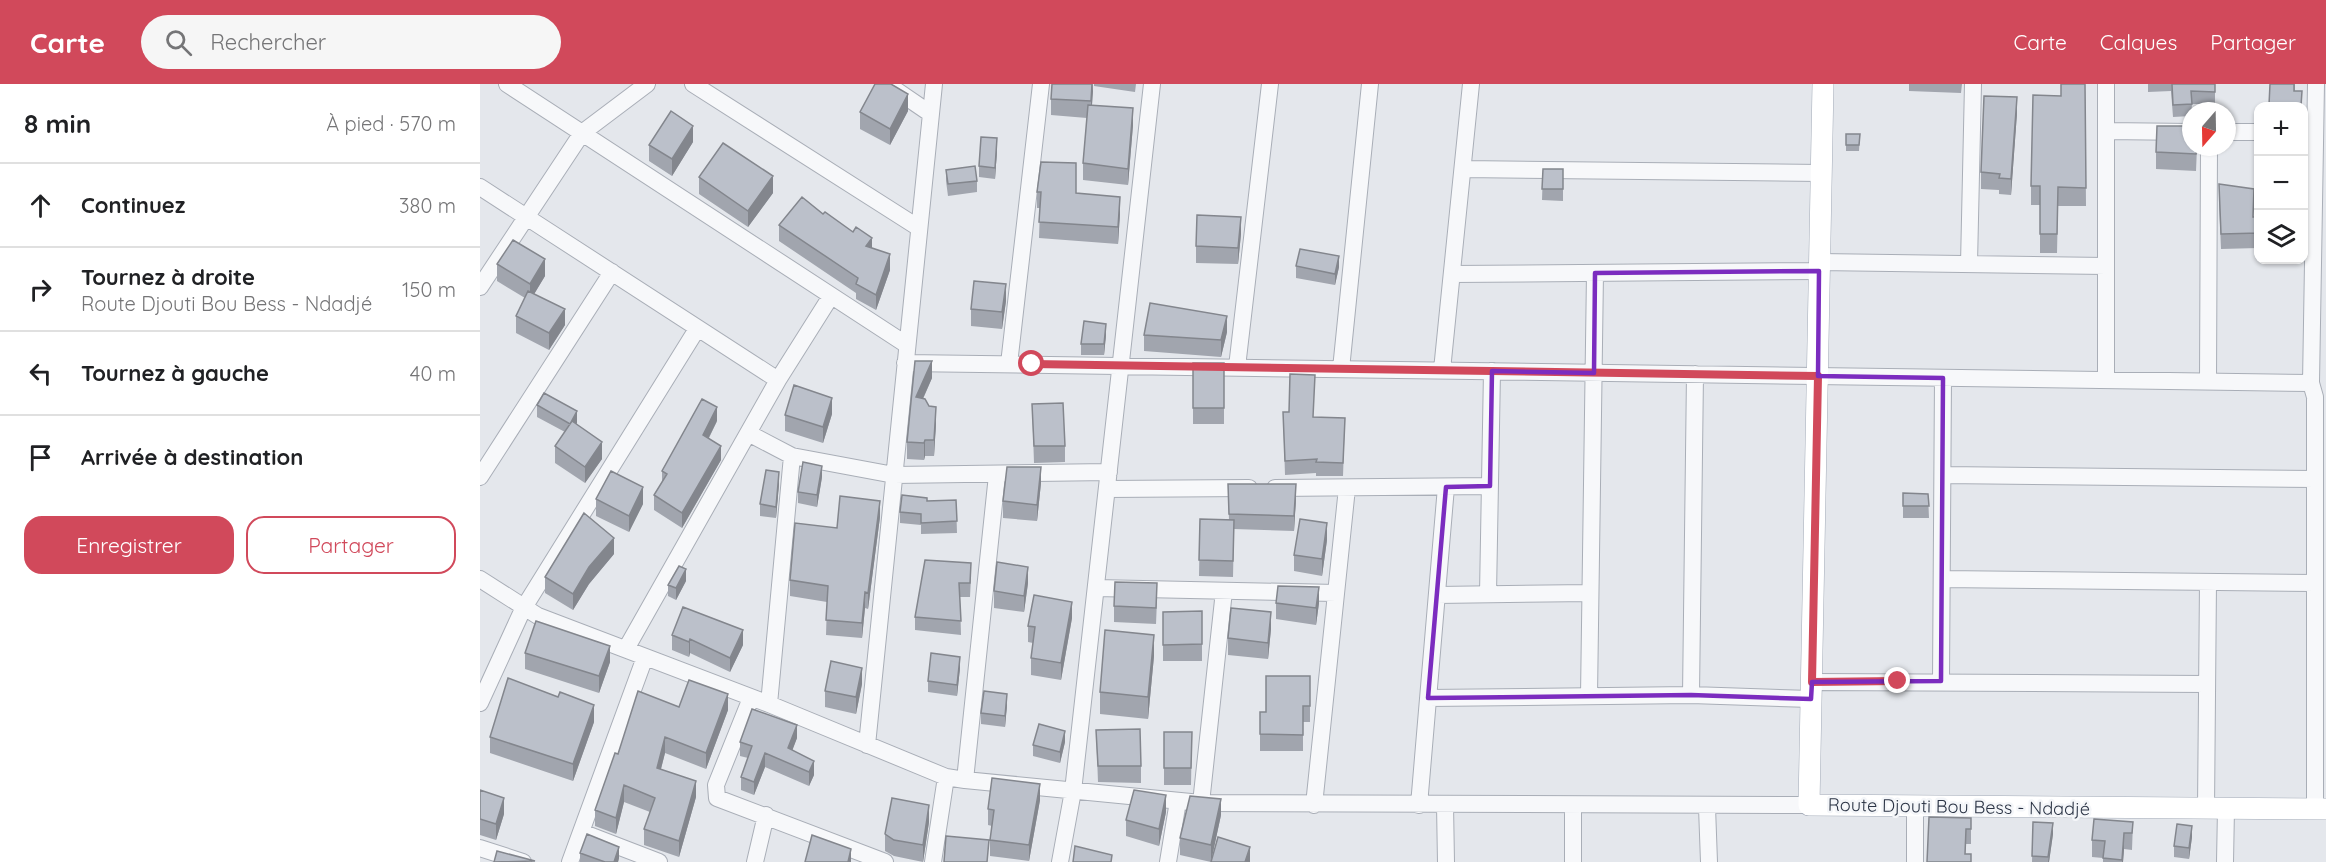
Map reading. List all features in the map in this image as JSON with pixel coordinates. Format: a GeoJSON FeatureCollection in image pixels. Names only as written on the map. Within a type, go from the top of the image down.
{"type":"FeatureCollection","features":[{"type":"Feature","properties":{"kind":"main road","name":"Route Djouti Bou Bess - Ndadjé"},"geometry":{"type":"LineString","coordinates":[[1823,84],[1809,805],[1915,808],[2320,809]]}},
{"type":"Feature","properties":{"kind":"street"},"geometry":{"type":"LineString","coordinates":[[507,84],[908,345]]}},
{"type":"Feature","properties":{"kind":"street"},"geometry":{"type":"LineString","coordinates":[[480,287],[582,133],[647,84]]}},
{"type":"Feature","properties":{"kind":"street"},"geometry":{"type":"LineString","coordinates":[[693,84],[919,228]]}},
{"type":"Feature","properties":{"kind":"street"},"geometry":{"type":"LineString","coordinates":[[886,84],[931,114]]}},
{"type":"Feature","properties":{"kind":"street"},"geometry":{"type":"LineString","coordinates":[[867,745],[934,84]]}},
{"type":"Feature","properties":{"kind":"street"},"geometry":{"type":"LineString","coordinates":[[1009,364],[1041,84]]}},
{"type":"Feature","properties":{"kind":"street"},"geometry":{"type":"LineString","coordinates":[[1060,862],[1073,791],[1152,84]]}},
{"type":"Feature","properties":{"kind":"street"},"geometry":{"type":"LineString","coordinates":[[1237,367],[1270,84]]}},
{"type":"Feature","properties":{"kind":"street"},"geometry":{"type":"LineString","coordinates":[[1341,369],[1370,84]]}},
{"type":"Feature","properties":{"kind":"street"},"geometry":{"type":"LineString","coordinates":[[1442,370],[1471,84]]}},
{"type":"Feature","properties":{"kind":"street"},"geometry":{"type":"LineString","coordinates":[[1970,264],[1973,84]]}},
{"type":"Feature","properties":{"kind":"street"},"geometry":{"type":"LineString","coordinates":[[2106,84],[2106,380]]}},
{"type":"Feature","properties":{"kind":"street"},"geometry":{"type":"LineString","coordinates":[[2316,84],[2310,133],[2321,172],[2315,479],[2315,583],[2321,646],[2320,809]]}},
{"type":"Feature","properties":{"kind":"street"},"geometry":{"type":"LineString","coordinates":[[2106,131],[2182,132]]}},
{"type":"Feature","properties":{"kind":"street"},"geometry":{"type":"LineString","coordinates":[[2236,132],[2254,132]]}},
{"type":"Feature","properties":{"kind":"street"},"geometry":{"type":"LineString","coordinates":[[2208,382],[2209,156]]}},
{"type":"Feature","properties":{"kind":"street"},"geometry":{"type":"LineString","coordinates":[[1463,169],[1821,173]]}},
{"type":"Feature","properties":{"kind":"street"},"geometry":{"type":"LineString","coordinates":[[480,187],[778,380]]}},
{"type":"Feature","properties":{"kind":"street"},"geometry":{"type":"LineString","coordinates":[[1452,274],[1970,264],[2106,266]]}},
{"type":"Feature","properties":{"kind":"street"},"geometry":{"type":"LineString","coordinates":[[480,477],[612,272]]}},
{"type":"Feature","properties":{"kind":"street"},"geometry":{"type":"LineString","coordinates":[[1588,696],[1595,273]]}},
{"type":"Feature","properties":{"kind":"street"},"geometry":{"type":"LineString","coordinates":[[626,649],[778,380],[831,296]]}},
{"type":"Feature","properties":{"kind":"street"},"geometry":{"type":"LineString","coordinates":[[480,703],[523,609],[697,328]]}},
{"type":"Feature","properties":{"kind":"street"},"geometry":{"type":"LineString","coordinates":[[905,363],[2208,382],[2318,392]]}},
{"type":"Feature","properties":{"kind":"street"},"geometry":{"type":"LineString","coordinates":[[1488,594],[1492,371]]}},
{"type":"Feature","properties":{"kind":"street"},"geometry":{"type":"LineString","coordinates":[[1691,695],[1695,374]]}},
{"type":"Feature","properties":{"kind":"street"},"geometry":{"type":"LineString","coordinates":[[1941,681],[1943,378]]}},
{"type":"Feature","properties":{"kind":"street"},"geometry":{"type":"LineString","coordinates":[[748,433],[792,456],[894,475],[1109,472]]}},
{"type":"Feature","properties":{"kind":"street"},"geometry":{"type":"LineString","coordinates":[[769,704],[792,456]]}},
{"type":"Feature","properties":{"kind":"street"},"geometry":{"type":"LineString","coordinates":[[965,780],[997,475]]}},
{"type":"Feature","properties":{"kind":"street"},"geometry":{"type":"LineString","coordinates":[[1942,475],[2315,479]]}},
{"type":"Feature","properties":{"kind":"street"},"geometry":{"type":"LineString","coordinates":[[1107,489],[1490,486]]}},
{"type":"Feature","properties":{"kind":"street"},"geometry":{"type":"LineString","coordinates":[[1419,805],[1446,487]]}},
{"type":"Feature","properties":{"kind":"street"},"geometry":{"type":"LineString","coordinates":[[1314,805],[1347,488]]}},
{"type":"Feature","properties":{"kind":"street"},"geometry":{"type":"LineString","coordinates":[[480,579],[523,609],[769,704],[946,777],[1202,803],[1707,807],[1809,805]]}},
{"type":"Feature","properties":{"kind":"street"},"geometry":{"type":"LineString","coordinates":[[1942,579],[2315,583]]}},
{"type":"Feature","properties":{"kind":"street"},"geometry":{"type":"LineString","coordinates":[[2208,582],[2207,684],[2216,809],[2225,862]]}},
{"type":"Feature","properties":{"kind":"street"},"geometry":{"type":"LineString","coordinates":[[1096,588],[1336,593]]}},
{"type":"Feature","properties":{"kind":"street"},"geometry":{"type":"LineString","coordinates":[[1202,803],[1224,591]]}},
{"type":"Feature","properties":{"kind":"street"},"geometry":{"type":"LineString","coordinates":[[1437,595],[1590,593]]}},
{"type":"Feature","properties":{"kind":"street"},"geometry":{"type":"LineString","coordinates":[[570,862],[645,657]]}},
{"type":"Feature","properties":{"kind":"street"},"geometry":{"type":"LineString","coordinates":[[1428,698],[1691,695],[1941,681],[2207,684]]}},
{"type":"Feature","properties":{"kind":"street"},"geometry":{"type":"LineString","coordinates":[[751,698],[714,792],[717,798],[766,815],[860,857],[885,862]]}},
{"type":"Feature","properties":{"kind":"street"},"geometry":{"type":"LineString","coordinates":[[933,862],[946,777]]}},
{"type":"Feature","properties":{"kind":"street"},"geometry":{"type":"LineString","coordinates":[[1168,862],[1178,801]]}},
{"type":"Feature","properties":{"kind":"street"},"geometry":{"type":"LineString","coordinates":[[1445,805],[1446,862]]}},
{"type":"Feature","properties":{"kind":"street"},"geometry":{"type":"LineString","coordinates":[[1573,806],[1573,862]]}},
{"type":"Feature","properties":{"kind":"street"},"geometry":{"type":"LineString","coordinates":[[1707,807],[1708,862]]}},
{"type":"Feature","properties":{"kind":"street"},"geometry":{"type":"LineString","coordinates":[[1915,808],[1915,862]]}},
{"type":"Feature","properties":{"kind":"street"},"geometry":{"type":"LineString","coordinates":[[755,862],[766,815]]}},
{"type":"Feature","properties":{"kind":"street"},"geometry":{"type":"LineString","coordinates":[[581,832],[659,862]]}},
{"type":"Feature","properties":{"kind":"street"},"geometry":{"type":"LineString","coordinates":[[480,848],[523,862]]}},
{"type":"Feature","properties":{"kind":"highlighted area"},"geometry":{"type":"Polygon","coordinates":[[[1819,271],[1818,376],[1943,378],[1941,681],[1812,682],[1811,699],[1691,695],[1428,698],[1446,487],[1490,486],[1492,371],[1594,373],[1595,273],[1819,271]]]}},
{"type":"Feature","properties":{"kind":"building"},"geometry":{"type":"Polygon","coordinates":[[[875,84],[891,84],[908,94],[890,129],[860,112],[875,84]]]}},
{"type":"Feature","properties":{"kind":"building"},"geometry":{"type":"Polygon","coordinates":[[[1052,84],[1092,84],[1091,101],[1051,99],[1052,84]]]}},
{"type":"Feature","properties":{"kind":"building"},"geometry":{"type":"Polygon","coordinates":[[[2061,84],[2085,84],[2086,188],[2058,187],[2057,234],[2040,234],[2040,186],[2031,186],[2033,95],[2061,96],[2061,84]]]}},
{"type":"Feature","properties":{"kind":"building"},"geometry":{"type":"Polygon","coordinates":[[[2172,84],[2215,84],[2215,92],[2191,91],[2192,102],[2173,105],[2172,84]]]}},
{"type":"Feature","properties":{"kind":"building"},"geometry":{"type":"Polygon","coordinates":[[[2270,84],[2294,84],[2294,91],[2302,91],[2301,102],[2269,102],[2270,84]]]}},
{"type":"Feature","properties":{"kind":"building"},"geometry":{"type":"Polygon","coordinates":[[[1984,96],[2017,97],[2011,179],[1999,178],[2000,174],[1981,172],[1984,96]]]}},
{"type":"Feature","properties":{"kind":"building"},"geometry":{"type":"Polygon","coordinates":[[[1088,105],[1133,108],[1128,169],[1083,163],[1088,105]]]}},
{"type":"Feature","properties":{"kind":"building"},"geometry":{"type":"Polygon","coordinates":[[[671,111],[693,126],[672,159],[649,145],[671,111]]]}},
{"type":"Feature","properties":{"kind":"building"},"geometry":{"type":"Polygon","coordinates":[[[2157,126],[2182,126],[2182,153],[2156,152],[2157,126]]]}},
{"type":"Feature","properties":{"kind":"building"},"geometry":{"type":"Polygon","coordinates":[[[1846,134],[1860,134],[1859,145],[1846,145],[1846,134]]]}},
{"type":"Feature","properties":{"kind":"building"},"geometry":{"type":"Polygon","coordinates":[[[981,137],[997,138],[995,168],[979,166],[981,137]]]}},
{"type":"Feature","properties":{"kind":"building"},"geometry":{"type":"Polygon","coordinates":[[[723,143],[773,176],[748,211],[699,177],[723,143]]]}},
{"type":"Feature","properties":{"kind":"building"},"geometry":{"type":"Polygon","coordinates":[[[1041,162],[1076,163],[1076,193],[1120,197],[1118,227],[1039,222],[1041,192],[1037,192],[1041,162]]]}},
{"type":"Feature","properties":{"kind":"building"},"geometry":{"type":"Polygon","coordinates":[[[975,166],[977,181],[948,184],[946,170],[975,166]]]}},
{"type":"Feature","properties":{"kind":"building"},"geometry":{"type":"Polygon","coordinates":[[[1543,169],[1563,169],[1563,189],[1542,189],[1543,169]]]}},
{"type":"Feature","properties":{"kind":"building"},"geometry":{"type":"Polygon","coordinates":[[[2219,184],[2254,189],[2254,233],[2221,234],[2219,184]]]}},
{"type":"Feature","properties":{"kind":"building"},"geometry":{"type":"Polygon","coordinates":[[[802,197],[823,214],[825,212],[853,232],[856,227],[872,238],[866,246],[890,254],[876,295],[856,284],[858,278],[779,225],[802,197]]]}},
{"type":"Feature","properties":{"kind":"building"},"geometry":{"type":"Polygon","coordinates":[[[1197,215],[1241,217],[1238,248],[1196,246],[1197,215]]]}},
{"type":"Feature","properties":{"kind":"building"},"geometry":{"type":"Polygon","coordinates":[[[513,240],[545,259],[530,284],[497,264],[513,240]]]}},
{"type":"Feature","properties":{"kind":"building"},"geometry":{"type":"Polygon","coordinates":[[[1300,249],[1339,256],[1335,274],[1296,266],[1300,249]]]}},
{"type":"Feature","properties":{"kind":"building"},"geometry":{"type":"Polygon","coordinates":[[[974,281],[1006,284],[1002,312],[971,309],[974,281]]]}},
{"type":"Feature","properties":{"kind":"building"},"geometry":{"type":"Polygon","coordinates":[[[528,291],[565,309],[549,333],[516,316],[528,291]]]}},
{"type":"Feature","properties":{"kind":"building"},"geometry":{"type":"Polygon","coordinates":[[[1150,303],[1227,316],[1221,340],[1144,335],[1150,303]]]}},
{"type":"Feature","properties":{"kind":"building"},"geometry":{"type":"Polygon","coordinates":[[[1084,321],[1106,324],[1104,344],[1081,344],[1084,321]]]}},
{"type":"Feature","properties":{"kind":"building"},"geometry":{"type":"Polygon","coordinates":[[[915,361],[932,361],[916,397],[925,399],[929,406],[936,407],[934,440],[925,440],[924,443],[907,442],[915,361]]]}},
{"type":"Feature","properties":{"kind":"building"},"geometry":{"type":"Polygon","coordinates":[[[1193,363],[1224,363],[1224,408],[1193,408],[1193,363]]]}},
{"type":"Feature","properties":{"kind":"building"},"geometry":{"type":"Polygon","coordinates":[[[1290,374],[1315,375],[1313,417],[1345,418],[1343,463],[1316,462],[1317,459],[1285,461],[1283,412],[1289,412],[1290,374]]]}},
{"type":"Feature","properties":{"kind":"building"},"geometry":{"type":"Polygon","coordinates":[[[794,385],[832,398],[823,427],[785,415],[794,385]]]}},
{"type":"Feature","properties":{"kind":"building"},"geometry":{"type":"Polygon","coordinates":[[[544,393],[577,411],[570,424],[537,405],[544,393]]]}},
{"type":"Feature","properties":{"kind":"building"},"geometry":{"type":"Polygon","coordinates":[[[702,399],[717,407],[703,435],[721,446],[682,513],[654,495],[667,474],[662,471],[702,399]]]}},
{"type":"Feature","properties":{"kind":"building"},"geometry":{"type":"Polygon","coordinates":[[[1063,403],[1065,446],[1034,446],[1032,404],[1063,403]]]}},
{"type":"Feature","properties":{"kind":"building"},"geometry":{"type":"Polygon","coordinates":[[[572,421],[602,442],[585,467],[555,446],[572,421]]]}},
{"type":"Feature","properties":{"kind":"building"},"geometry":{"type":"Polygon","coordinates":[[[803,462],[822,466],[817,495],[798,492],[803,462]]]}},
{"type":"Feature","properties":{"kind":"building"},"geometry":{"type":"Polygon","coordinates":[[[1007,467],[1041,467],[1037,505],[1003,501],[1007,467]]]}},
{"type":"Feature","properties":{"kind":"building"},"geometry":{"type":"Polygon","coordinates":[[[766,470],[779,472],[776,507],[760,504],[766,470]]]}},
{"type":"Feature","properties":{"kind":"building"},"geometry":{"type":"Polygon","coordinates":[[[611,471],[643,487],[629,516],[596,499],[611,471]]]}},
{"type":"Feature","properties":{"kind":"building"},"geometry":{"type":"Polygon","coordinates":[[[1228,484],[1296,484],[1294,516],[1229,514],[1228,484]]]}},
{"type":"Feature","properties":{"kind":"building"},"geometry":{"type":"Polygon","coordinates":[[[1903,493],[1928,494],[1929,506],[1903,506],[1903,493]]]}},
{"type":"Feature","properties":{"kind":"building"},"geometry":{"type":"Polygon","coordinates":[[[902,495],[927,498],[927,501],[956,500],[957,521],[921,523],[921,514],[900,512],[902,495]]]}},
{"type":"Feature","properties":{"kind":"building"},"geometry":{"type":"Polygon","coordinates":[[[840,496],[880,501],[862,623],[826,620],[828,586],[790,580],[795,523],[837,528],[840,496]]]}},
{"type":"Feature","properties":{"kind":"building"},"geometry":{"type":"Polygon","coordinates":[[[584,513],[614,538],[589,567],[573,594],[545,577],[584,513]]]}},
{"type":"Feature","properties":{"kind":"building"},"geometry":{"type":"Polygon","coordinates":[[[1200,519],[1234,520],[1233,561],[1199,560],[1200,519]]]}},
{"type":"Feature","properties":{"kind":"building"},"geometry":{"type":"Polygon","coordinates":[[[1300,519],[1327,523],[1322,559],[1294,555],[1300,519]]]}},
{"type":"Feature","properties":{"kind":"building"},"geometry":{"type":"Polygon","coordinates":[[[925,560],[971,563],[970,583],[959,583],[961,621],[915,617],[925,560]]]}},
{"type":"Feature","properties":{"kind":"building"},"geometry":{"type":"Polygon","coordinates":[[[997,562],[1028,567],[1024,596],[994,591],[997,562]]]}},
{"type":"Feature","properties":{"kind":"building"},"geometry":{"type":"Polygon","coordinates":[[[679,566],[686,569],[676,588],[668,585],[679,566]]]}},
{"type":"Feature","properties":{"kind":"building"},"geometry":{"type":"Polygon","coordinates":[[[1115,582],[1157,583],[1156,608],[1114,606],[1115,582]]]}},
{"type":"Feature","properties":{"kind":"building"},"geometry":{"type":"Polygon","coordinates":[[[1278,586],[1319,587],[1316,608],[1276,603],[1278,586]]]}},
{"type":"Feature","properties":{"kind":"building"},"geometry":{"type":"Polygon","coordinates":[[[1034,595],[1072,602],[1061,663],[1031,658],[1035,627],[1028,626],[1034,595]]]}},
{"type":"Feature","properties":{"kind":"building"},"geometry":{"type":"Polygon","coordinates":[[[683,607],[743,630],[730,658],[690,639],[689,642],[672,635],[683,607]]]}},
{"type":"Feature","properties":{"kind":"building"},"geometry":{"type":"Polygon","coordinates":[[[1231,608],[1271,612],[1268,643],[1228,638],[1231,608]]]}},
{"type":"Feature","properties":{"kind":"building"},"geometry":{"type":"Polygon","coordinates":[[[1202,611],[1202,644],[1163,645],[1163,612],[1202,611]]]}},
{"type":"Feature","properties":{"kind":"building"},"geometry":{"type":"Polygon","coordinates":[[[536,621],[610,646],[599,676],[525,653],[536,621]]]}},
{"type":"Feature","properties":{"kind":"building"},"geometry":{"type":"Polygon","coordinates":[[[1105,630],[1154,635],[1148,697],[1100,692],[1105,630]]]}},
{"type":"Feature","properties":{"kind":"building"},"geometry":{"type":"Polygon","coordinates":[[[931,653],[960,657],[957,685],[928,681],[931,653]]]}},
{"type":"Feature","properties":{"kind":"building"},"geometry":{"type":"Polygon","coordinates":[[[831,661],[862,668],[856,697],[825,691],[831,661]]]}},
{"type":"Feature","properties":{"kind":"building"},"geometry":{"type":"Polygon","coordinates":[[[1266,676],[1310,676],[1310,706],[1303,706],[1303,735],[1260,734],[1260,712],[1266,712],[1266,676]]]}},
{"type":"Feature","properties":{"kind":"building"},"geometry":{"type":"Polygon","coordinates":[[[508,678],[558,697],[560,692],[594,705],[573,764],[490,737],[508,678]]]}},
{"type":"Feature","properties":{"kind":"building"},"geometry":{"type":"Polygon","coordinates":[[[689,680],[728,694],[706,753],[665,737],[657,768],[696,781],[679,841],[644,829],[655,798],[624,785],[616,818],[595,810],[615,753],[618,754],[638,691],[679,707],[689,680]]]}},
{"type":"Feature","properties":{"kind":"building"},"geometry":{"type":"Polygon","coordinates":[[[984,691],[1007,694],[1005,716],[981,713],[984,691]]]}},
{"type":"Feature","properties":{"kind":"building"},"geometry":{"type":"Polygon","coordinates":[[[752,709],[797,725],[788,748],[814,761],[809,772],[765,753],[754,782],[741,777],[752,746],[740,742],[752,709]]]}},
{"type":"Feature","properties":{"kind":"building"},"geometry":{"type":"Polygon","coordinates":[[[1039,724],[1065,731],[1060,752],[1033,745],[1039,724]]]}},
{"type":"Feature","properties":{"kind":"building"},"geometry":{"type":"Polygon","coordinates":[[[1140,729],[1141,766],[1098,766],[1096,730],[1140,729]]]}},
{"type":"Feature","properties":{"kind":"building"},"geometry":{"type":"Polygon","coordinates":[[[1164,732],[1192,732],[1191,768],[1164,768],[1164,732]]]}},
{"type":"Feature","properties":{"kind":"building"},"geometry":{"type":"Polygon","coordinates":[[[992,778],[1040,784],[1029,845],[990,840],[994,810],[988,809],[992,778]]]}},
{"type":"Feature","properties":{"kind":"building"},"geometry":{"type":"Polygon","coordinates":[[[480,790],[504,798],[496,824],[480,819],[480,790]]]}},
{"type":"Feature","properties":{"kind":"building"},"geometry":{"type":"Polygon","coordinates":[[[1134,790],[1166,795],[1159,829],[1126,820],[1134,790]]]}},
{"type":"Feature","properties":{"kind":"building"},"geometry":{"type":"Polygon","coordinates":[[[1190,796],[1221,799],[1211,845],[1180,838],[1190,796]]]}},
{"type":"Feature","properties":{"kind":"building"},"geometry":{"type":"Polygon","coordinates":[[[892,798],[929,805],[923,845],[894,840],[885,834],[892,798]]]}},
{"type":"Feature","properties":{"kind":"building"},"geometry":{"type":"Polygon","coordinates":[[[1929,817],[1971,818],[1971,829],[1966,829],[1965,854],[1971,854],[1971,862],[1927,862],[1929,817]]]}},
{"type":"Feature","properties":{"kind":"building"},"geometry":{"type":"Polygon","coordinates":[[[2094,819],[2133,822],[2132,833],[2124,833],[2122,860],[2103,858],[2105,841],[2092,840],[2094,819]]]}},
{"type":"Feature","properties":{"kind":"building"},"geometry":{"type":"Polygon","coordinates":[[[2033,822],[2053,823],[2048,857],[2032,856],[2033,822]]]}},
{"type":"Feature","properties":{"kind":"building"},"geometry":{"type":"Polygon","coordinates":[[[2177,824],[2192,826],[2189,848],[2174,846],[2177,824]]]}},
{"type":"Feature","properties":{"kind":"building"},"geometry":{"type":"Polygon","coordinates":[[[587,834],[619,847],[614,862],[605,862],[580,853],[587,834]]]}},
{"type":"Feature","properties":{"kind":"building"},"geometry":{"type":"Polygon","coordinates":[[[812,835],[851,849],[848,862],[805,862],[812,835]]]}},
{"type":"Feature","properties":{"kind":"building"},"geometry":{"type":"Polygon","coordinates":[[[946,836],[989,840],[987,862],[944,862],[946,836]]]}},
{"type":"Feature","properties":{"kind":"building"},"geometry":{"type":"Polygon","coordinates":[[[1218,837],[1250,847],[1245,862],[1211,862],[1218,837]]]}},
{"type":"Feature","properties":{"kind":"building"},"geometry":{"type":"Polygon","coordinates":[[[1075,846],[1112,855],[1111,862],[1073,862],[1075,846]]]}},
{"type":"Feature","properties":{"kind":"building"},"geometry":{"type":"Polygon","coordinates":[[[497,851],[535,861],[494,862],[497,851]]]}},
{"type":"Feature","properties":{"kind":"route"},"geometry":{"type":"LineString","coordinates":[[1032,364],[1818,376],[1812,682],[1898,681]]}}]}
